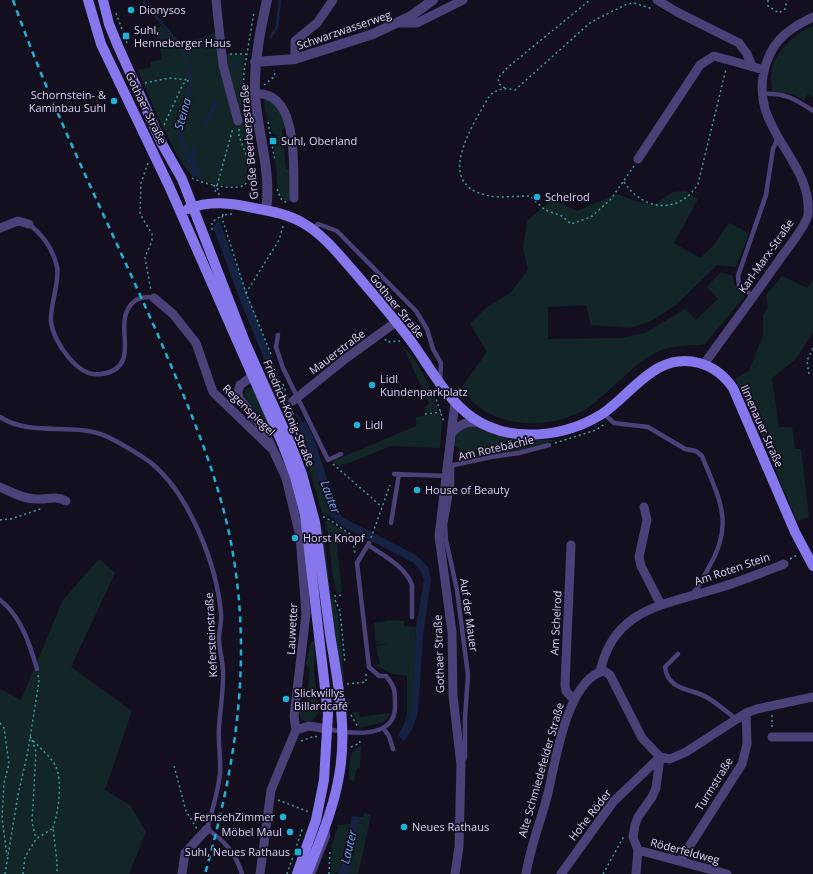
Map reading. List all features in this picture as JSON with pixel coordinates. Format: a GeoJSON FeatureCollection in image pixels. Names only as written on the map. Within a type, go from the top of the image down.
{"type":"FeatureCollection","features":[{"type":"Feature","properties":{"kind":"main road","name":"Gothaer Straße"},"geometry":{"type":"LineString","coordinates":[[88,0],[101,44],[181,213],[193,207],[218,202],[266,210],[295,219],[313,230],[331,246],[396,322],[436,388],[455,402]]}},
{"type":"Feature","properties":{"kind":"main road","name":"Gothaer Straße"},"geometry":{"type":"LineString","coordinates":[[103,0],[109,24],[120,52],[162,142],[182,179],[193,207]]}},
{"type":"Feature","properties":{"kind":"main road","name":"Friedrich-König-Straße"},"geometry":{"type":"LineString","coordinates":[[193,207],[245,342],[291,445],[310,498],[315,522],[338,685],[342,732],[340,770],[327,820],[307,874]]}},
{"type":"Feature","properties":{"kind":"main road","name":"Friedrich-König-Straße"},"geometry":{"type":"LineString","coordinates":[[181,213],[253,376],[295,477],[305,515],[327,698],[328,730],[323,786],[316,820],[297,874]]}},
{"type":"Feature","properties":{"kind":"main road","name":"Ilmenauer Straße"},"geometry":{"type":"LineString","coordinates":[[455,402],[474,418],[483,423],[510,432],[524,434],[553,433],[579,426],[603,413],[642,379],[662,366],[682,361],[704,364],[721,373],[733,388],[803,550],[813,566]]}},
{"type":"Feature","properties":{"kind":"street"},"geometry":{"type":"LineString","coordinates":[[216,0],[223,65],[238,121]]}},
{"type":"Feature","properties":{"kind":"street","name":"Große Beerbergstraße"},"geometry":{"type":"LineString","coordinates":[[266,210],[266,174],[255,62],[267,0]]}},
{"type":"Feature","properties":{"kind":"street"},"geometry":{"type":"LineString","coordinates":[[295,59],[295,41],[317,23],[333,0]]}},
{"type":"Feature","properties":{"kind":"street","name":"Schwarzwasserweg"},"geometry":{"type":"LineString","coordinates":[[255,62],[295,59],[373,34],[399,23],[433,0]]}},
{"type":"Feature","properties":{"kind":"street"},"geometry":{"type":"LineString","coordinates":[[399,23],[416,23],[464,0]]}},
{"type":"Feature","properties":{"kind":"street"},"geometry":{"type":"LineString","coordinates":[[656,4],[677,12],[740,43],[752,66]]}},
{"type":"Feature","properties":{"kind":"street","name":"Karl-Marx-Straße"},"geometry":{"type":"LineString","coordinates":[[704,364],[754,296],[808,217],[811,199],[809,186],[804,173],[768,113],[762,94],[764,70],[770,52],[778,40],[794,26],[813,17]]}},
{"type":"Feature","properties":{"kind":"street"},"geometry":{"type":"LineString","coordinates":[[638,158],[700,66],[714,56],[764,70]]}},
{"type":"Feature","properties":{"kind":"street"},"geometry":{"type":"LineString","coordinates":[[258,94],[265,94],[280,105],[289,120],[291,132],[292,201]]}},
{"type":"Feature","properties":{"kind":"street"},"geometry":{"type":"LineString","coordinates":[[0,228],[18,221],[29,224]]}},
{"type":"Feature","properties":{"kind":"street","name":"Regenspiegel"},"geometry":{"type":"LineString","coordinates":[[152,298],[173,314],[196,343],[213,392],[274,452]]}},
{"type":"Feature","properties":{"kind":"street","name":"Mauerstraße"},"geometry":{"type":"LineString","coordinates":[[296,399],[344,359],[396,322]]}},
{"type":"Feature","properties":{"kind":"street","name":"Lauwetter"},"geometry":{"type":"LineString","coordinates":[[253,376],[240,385],[238,392],[239,398],[262,427],[286,478],[300,536],[306,614],[302,664],[294,716],[296,730],[270,796],[260,874]]}},
{"type":"Feature","properties":{"kind":"street","name":"Gothaer Straße"},"geometry":{"type":"LineString","coordinates":[[455,402],[450,467],[446,478],[439,536],[452,632],[453,696],[461,765],[459,847],[455,874]]}},
{"type":"Feature","properties":{"kind":"street"},"geometry":{"type":"LineString","coordinates":[[452,433],[458,426],[464,423],[483,423]]}},
{"type":"Feature","properties":{"kind":"street"},"geometry":{"type":"LineString","coordinates":[[0,487],[24,497],[45,499],[57,496],[66,501]]}},
{"type":"Feature","properties":{"kind":"street"},"geometry":{"type":"LineString","coordinates":[[644,507],[647,520],[639,557],[641,566],[661,605]]}},
{"type":"Feature","properties":{"kind":"street","name":"Am Schelrod"},"geometry":{"type":"LineString","coordinates":[[571,545],[565,685],[566,691],[574,700]]}},
{"type":"Feature","properties":{"kind":"street","name":"Am Roten Stein"},"geometry":{"type":"LineString","coordinates":[[600,672],[604,656],[615,637],[631,620],[647,609],[738,582],[784,564]]}},
{"type":"Feature","properties":{"kind":"street"},"geometry":{"type":"LineString","coordinates":[[600,672],[604,671],[610,675],[642,738],[660,757],[670,759],[686,752],[746,713],[813,697]]}},
{"type":"Feature","properties":{"kind":"street","name":"Alte Schmiedefelder Straße"},"geometry":{"type":"LineString","coordinates":[[526,874],[555,760],[574,700],[591,677],[600,672]]}},
{"type":"Feature","properties":{"kind":"street","name":"Turmstraße"},"geometry":{"type":"LineString","coordinates":[[680,861],[742,764],[747,744],[746,713]]}},
{"type":"Feature","properties":{"kind":"street"},"geometry":{"type":"LineString","coordinates":[[296,730],[309,726],[328,730]]}},
{"type":"Feature","properties":{"kind":"street"},"geometry":{"type":"LineString","coordinates":[[772,737],[813,737]]}},
{"type":"Feature","properties":{"kind":"street"},"geometry":{"type":"LineString","coordinates":[[636,874],[638,850],[633,837],[635,825],[638,817],[656,788],[660,757]]}},
{"type":"Feature","properties":{"kind":"street","name":"Hohe Röder"},"geometry":{"type":"LineString","coordinates":[[561,874],[613,802],[660,757]]}},
{"type":"Feature","properties":{"kind":"street"},"geometry":{"type":"LineString","coordinates":[[182,874],[185,854],[207,830]]}},
{"type":"Feature","properties":{"kind":"street","name":"Röderfeldweg"},"geometry":{"type":"LineString","coordinates":[[638,850],[727,874]]}},
{"type":"Feature","properties":{"kind":"lane"},"geometry":{"type":"LineString","coordinates":[[762,94],[775,93],[789,96],[813,111]]}},
{"type":"Feature","properties":{"kind":"lane"},"geometry":{"type":"LineString","coordinates":[[754,296],[739,286],[738,276],[766,195],[773,149],[780,135]]}},
{"type":"Feature","properties":{"kind":"lane"},"geometry":{"type":"LineString","coordinates":[[29,224],[41,234],[51,250],[57,269],[51,322],[69,359],[82,370],[98,375],[110,373],[119,366],[123,359],[125,320],[130,305],[140,298],[152,298]]}},
{"type":"Feature","properties":{"kind":"lane","name":"Gothaer Straße"},"geometry":{"type":"LineString","coordinates":[[313,230],[318,224],[337,231],[416,311],[427,329],[433,350],[441,363],[436,388]]}},
{"type":"Feature","properties":{"kind":"lane"},"geometry":{"type":"LineString","coordinates":[[278,335],[276,347],[296,399],[328,460],[340,454]]}},
{"type":"Feature","properties":{"kind":"lane","name":"Am Roten Stein"},"geometry":{"type":"LineString","coordinates":[[603,413],[614,423],[648,427],[685,449],[696,450],[702,456],[721,503],[724,518],[723,531],[714,559],[697,589],[688,597]]}},
{"type":"Feature","properties":{"kind":"lane","name":"Kefersteinstraße"},"geometry":{"type":"LineString","coordinates":[[0,417],[15,425],[31,428],[94,432],[108,437],[150,462],[166,478],[178,494],[191,518],[214,571],[221,616],[219,638],[224,677],[218,730],[220,774],[207,830]]}},
{"type":"Feature","properties":{"kind":"lane","name":"Am Rotebächle"},"geometry":{"type":"LineString","coordinates":[[450,467],[491,457],[519,453],[548,445]]}},
{"type":"Feature","properties":{"kind":"lane","name":"Auf der Mauer"},"geometry":{"type":"LineString","coordinates":[[450,467],[452,485],[445,525],[446,540],[457,590],[468,675],[465,718],[465,757],[461,765]]}},
{"type":"Feature","properties":{"kind":"lane"},"geometry":{"type":"LineString","coordinates":[[390,523],[397,474],[446,478]]}},
{"type":"Feature","properties":{"kind":"lane"},"geometry":{"type":"LineString","coordinates":[[328,730],[359,734],[383,728],[391,722],[396,712],[395,686],[386,676],[379,676],[369,667],[357,563],[368,544],[398,567],[410,580],[412,585],[412,617]]}},
{"type":"Feature","properties":{"kind":"lane"},"geometry":{"type":"LineString","coordinates":[[0,600],[13,614],[24,631],[37,669]]}},
{"type":"Feature","properties":{"kind":"lane"},"geometry":{"type":"LineString","coordinates":[[678,654],[665,667],[666,672],[674,684],[681,689],[707,697],[736,719]]}},
{"type":"Feature","properties":{"kind":"lane"},"geometry":{"type":"LineString","coordinates":[[383,728],[389,736],[393,749]]}},
{"type":"Feature","properties":{"kind":"lane"},"geometry":{"type":"LineString","coordinates":[[313,874],[328,836],[327,820]]}},
{"type":"Feature","properties":{"kind":"lane"},"geometry":{"type":"LineString","coordinates":[[207,830],[225,843],[237,859],[242,874]]}},
{"type":"Feature","properties":{"kind":"path"},"geometry":{"type":"LineString","coordinates":[[590,0],[508,67],[498,78],[498,84],[505,88],[515,90],[591,22],[634,2],[656,4]]}},
{"type":"Feature","properties":{"kind":"path"},"geometry":{"type":"LineString","coordinates":[[768,0],[768,6],[779,13],[785,9],[788,0]]}},
{"type":"Feature","properties":{"kind":"path"},"geometry":{"type":"LineString","coordinates":[[222,54],[246,54]]}},
{"type":"Feature","properties":{"kind":"path"},"geometry":{"type":"LineString","coordinates":[[624,182],[631,194],[657,206],[673,206],[693,192],[698,184],[729,60]]}},
{"type":"Feature","properties":{"kind":"path"},"geometry":{"type":"LineString","coordinates":[[258,94],[264,84],[274,76],[274,61]]}},
{"type":"Feature","properties":{"kind":"path"},"geometry":{"type":"LineString","coordinates":[[142,84],[169,78],[189,80],[183,84],[162,128]]}},
{"type":"Feature","properties":{"kind":"path"},"geometry":{"type":"LineString","coordinates":[[505,88],[497,90],[490,95],[463,148],[459,170],[463,181],[470,188],[481,193],[499,197],[530,196],[545,210],[562,216],[571,224],[591,217],[611,199],[624,182],[638,158]]}},
{"type":"Feature","properties":{"kind":"path"},"geometry":{"type":"LineString","coordinates":[[266,119],[272,140],[275,165]]}},
{"type":"Feature","properties":{"kind":"path"},"geometry":{"type":"LineString","coordinates":[[238,121],[239,136],[249,161]]}},
{"type":"Feature","properties":{"kind":"path"},"geometry":{"type":"LineString","coordinates":[[217,186],[234,126],[238,121]]}},
{"type":"Feature","properties":{"kind":"path"},"geometry":{"type":"LineString","coordinates":[[149,159],[141,184],[140,214],[152,234],[152,241],[145,257],[152,288],[152,298]]}},
{"type":"Feature","properties":{"kind":"path"},"geometry":{"type":"LineString","coordinates":[[194,180],[217,186],[241,187],[245,185],[250,177]]}},
{"type":"Feature","properties":{"kind":"path"},"geometry":{"type":"LineString","coordinates":[[214,185],[223,215],[222,218],[246,294],[273,359]]}},
{"type":"Feature","properties":{"kind":"path"},"geometry":{"type":"LineString","coordinates":[[276,185],[279,196],[292,201]]}},
{"type":"Feature","properties":{"kind":"path"},"geometry":{"type":"LineString","coordinates":[[214,235],[212,222],[223,215],[234,214]]}},
{"type":"Feature","properties":{"kind":"path"},"geometry":{"type":"LineString","coordinates":[[246,294],[279,240],[283,224],[290,227]]}},
{"type":"Feature","properties":{"kind":"path"},"geometry":{"type":"LineString","coordinates":[[381,334],[386,342],[400,341],[405,346]]}},
{"type":"Feature","properties":{"kind":"path"},"geometry":{"type":"LineString","coordinates":[[809,374],[807,362],[813,348]]}},
{"type":"Feature","properties":{"kind":"path"},"geometry":{"type":"LineString","coordinates":[[282,381],[288,396],[296,399]]}},
{"type":"Feature","properties":{"kind":"path"},"geometry":{"type":"LineString","coordinates":[[436,388],[444,422]]}},
{"type":"Feature","properties":{"kind":"path"},"geometry":{"type":"LineString","coordinates":[[425,414],[441,412]]}},
{"type":"Feature","properties":{"kind":"path"},"geometry":{"type":"LineString","coordinates":[[328,460],[382,508]]}},
{"type":"Feature","properties":{"kind":"path"},"geometry":{"type":"LineString","coordinates":[[368,544],[397,474]]}},
{"type":"Feature","properties":{"kind":"path"},"geometry":{"type":"LineString","coordinates":[[0,520],[11,519],[45,508]]}},
{"type":"Feature","properties":{"kind":"path"},"geometry":{"type":"LineString","coordinates":[[320,516],[330,519],[339,528],[352,535],[357,563]]}},
{"type":"Feature","properties":{"kind":"path"},"geometry":{"type":"LineString","coordinates":[[784,564],[803,550]]}},
{"type":"Feature","properties":{"kind":"path"},"geometry":{"type":"LineString","coordinates":[[334,596],[343,595]]}},
{"type":"Feature","properties":{"kind":"path"},"geometry":{"type":"LineString","coordinates":[[347,684],[366,682],[366,672],[369,667]]}},
{"type":"Feature","properties":{"kind":"path"},"geometry":{"type":"LineString","coordinates":[[5,874],[39,681],[37,669]]}},
{"type":"Feature","properties":{"kind":"path"},"geometry":{"type":"LineString","coordinates":[[771,706],[772,737]]}},
{"type":"Feature","properties":{"kind":"path"},"geometry":{"type":"LineString","coordinates":[[0,723],[4,728],[10,764],[4,783],[2,818],[7,858]]}},
{"type":"Feature","properties":{"kind":"path"},"geometry":{"type":"LineString","coordinates":[[289,746],[315,736],[319,739]]}},
{"type":"Feature","properties":{"kind":"path"},"geometry":{"type":"LineString","coordinates":[[30,737],[56,767],[59,783],[53,828],[57,874]]}},
{"type":"Feature","properties":{"kind":"path"},"geometry":{"type":"LineString","coordinates":[[32,740],[36,752],[32,822],[36,839]]}},
{"type":"Feature","properties":{"kind":"path"},"geometry":{"type":"LineString","coordinates":[[174,766],[186,811],[200,836]]}},
{"type":"Feature","properties":{"kind":"path"},"geometry":{"type":"LineString","coordinates":[[270,796],[309,812]]}},
{"type":"Feature","properties":{"kind":"path"},"geometry":{"type":"LineString","coordinates":[[308,816],[311,806]]}},
{"type":"Feature","properties":{"kind":"path"},"geometry":{"type":"LineString","coordinates":[[287,874],[306,822]]}},
{"type":"Feature","properties":{"kind":"path"},"geometry":{"type":"LineString","coordinates":[[23,874],[25,857],[36,839],[53,828]]}},
{"type":"Feature","properties":{"kind":"path"},"geometry":{"type":"LineString","coordinates":[[602,874],[626,834]]}},
{"type":"Feature","properties":{"kind":"path"},"geometry":{"type":"LineString","coordinates":[[328,874],[330,855]]}},
{"type":"Feature","properties":{"kind":"green space"},"geometry":{"type":"Polygon","coordinates":[[[161,25],[183,43],[216,33],[219,54],[245,54],[241,101],[247,150],[247,179],[244,184],[232,186],[198,179],[187,170],[171,143],[138,70],[151,67],[150,62],[162,59],[156,30],[161,25]]]}},
{"type":"Feature","properties":{"kind":"green space"},"geometry":{"type":"Polygon","coordinates":[[[813,26],[813,97],[808,94],[804,100],[793,94],[772,91],[771,75],[780,52],[792,39],[813,26]]]}},
{"type":"Feature","properties":{"kind":"green space"},"geometry":{"type":"Polygon","coordinates":[[[264,100],[268,100],[277,107],[288,126],[282,129],[286,169],[291,169],[292,197],[290,202],[282,199],[278,190],[274,145],[278,144],[276,135],[272,133],[265,110],[264,100]]]}},
{"type":"Feature","properties":{"kind":"green space"},"geometry":{"type":"Polygon","coordinates":[[[686,191],[698,199],[674,243],[700,258],[713,246],[729,223],[749,233],[736,267],[717,265],[676,305],[651,321],[631,328],[591,325],[586,305],[548,307],[548,339],[621,338],[645,333],[685,309],[696,320],[718,299],[707,287],[721,272],[733,276],[734,284],[745,296],[705,344],[674,347],[657,352],[631,370],[590,406],[577,414],[562,419],[547,422],[515,422],[499,418],[485,411],[473,402],[461,388],[487,352],[470,324],[487,307],[510,293],[528,270],[523,248],[527,221],[550,201],[561,203],[577,211],[617,194],[635,201],[653,205],[673,192],[686,191]]]}},
{"type":"Feature","properties":{"kind":"green space"},"geometry":{"type":"Polygon","coordinates":[[[782,276],[807,288],[813,279],[813,332],[796,359],[772,378],[779,427],[792,427],[795,449],[801,449],[809,517],[797,521],[758,427],[735,379],[749,371],[763,335],[763,315],[768,307],[766,295],[782,276]]]}},
{"type":"Feature","properties":{"kind":"green space"},"geometry":{"type":"Polygon","coordinates":[[[401,345],[419,367],[428,384],[438,410],[427,412],[424,407],[429,404],[401,345]]]}},
{"type":"Feature","properties":{"kind":"green space"},"geometry":{"type":"Polygon","coordinates":[[[251,387],[254,388],[264,411],[267,425],[244,396],[246,389],[251,387]]]}},
{"type":"Feature","properties":{"kind":"green space"},"geometry":{"type":"Polygon","coordinates":[[[439,413],[442,423],[440,448],[391,446],[339,467],[333,461],[416,426],[416,417],[439,413]]]}},
{"type":"Feature","properties":{"kind":"green space"},"geometry":{"type":"Polygon","coordinates":[[[288,416],[295,425],[297,425],[313,460],[326,506],[331,517],[322,513],[309,469],[288,416]]]}},
{"type":"Feature","properties":{"kind":"green space"},"geometry":{"type":"Polygon","coordinates":[[[476,426],[519,440],[557,440],[515,452],[459,462],[460,449],[455,446],[456,436],[463,427],[476,426]]]}},
{"type":"Feature","properties":{"kind":"green space"},"geometry":{"type":"Polygon","coordinates":[[[318,518],[324,535],[330,590],[338,614],[344,677],[343,685],[318,518]]]}},
{"type":"Feature","properties":{"kind":"green space"},"geometry":{"type":"Polygon","coordinates":[[[325,521],[329,521],[339,529],[351,535],[336,538],[342,592],[337,593],[334,584],[329,539],[325,521]]]}},
{"type":"Feature","properties":{"kind":"green space"},"geometry":{"type":"Polygon","coordinates":[[[99,559],[115,573],[71,667],[132,711],[105,790],[130,805],[146,832],[129,874],[0,874],[0,689],[21,700],[63,600],[99,559]]]}},
{"type":"Feature","properties":{"kind":"green space"},"geometry":{"type":"Polygon","coordinates":[[[388,620],[404,621],[404,626],[416,627],[412,705],[410,714],[404,725],[407,712],[407,676],[393,674],[374,665],[380,664],[376,646],[389,644],[376,645],[374,623],[388,620]]]}},
{"type":"Feature","properties":{"kind":"green space"},"geometry":{"type":"Polygon","coordinates":[[[315,641],[314,672],[319,711],[314,719],[306,722],[301,719],[298,711],[301,704],[306,704],[310,669],[306,664],[311,642],[315,641]]]}},
{"type":"Feature","properties":{"kind":"green space"},"geometry":{"type":"Polygon","coordinates":[[[352,712],[359,712],[360,717],[391,713],[384,722],[360,728],[352,712]]]}},
{"type":"Feature","properties":{"kind":"green space"},"geometry":{"type":"Polygon","coordinates":[[[361,746],[360,767],[356,770],[354,781],[349,780],[349,765],[351,756],[356,749],[361,746]]]}},
{"type":"Feature","properties":{"kind":"green space"},"geometry":{"type":"Polygon","coordinates":[[[364,813],[371,815],[358,874],[347,874],[360,817],[363,817],[364,813]]]}},
{"type":"Feature","properties":{"kind":"green space"},"geometry":{"type":"Polygon","coordinates":[[[350,824],[339,872],[331,874],[332,846],[338,825],[350,824]]]}},
{"type":"Feature","properties":{"kind":"water"},"geometry":{"type":"Polygon","coordinates":[[[215,100],[219,102],[207,127],[203,124],[215,100]]]}},
{"type":"Feature","properties":{"kind":"water"},"geometry":{"type":"Polygon","coordinates":[[[183,105],[187,108],[182,133],[184,144],[190,157],[193,145],[197,147],[195,159],[204,180],[193,176],[177,136],[177,125],[183,105]]]}},
{"type":"Feature","properties":{"kind":"water"},"geometry":{"type":"Polygon","coordinates":[[[219,220],[283,388],[291,402],[285,408],[243,308],[213,227],[219,220]]]}},
{"type":"Feature","properties":{"kind":"water"},"geometry":{"type":"Polygon","coordinates":[[[305,421],[314,438],[334,501],[342,517],[416,555],[428,567],[431,580],[423,636],[418,712],[413,728],[404,741],[398,735],[410,714],[412,705],[416,627],[424,580],[420,570],[414,563],[344,527],[331,517],[326,506],[313,460],[297,425],[305,421]]]}},
{"type":"Feature","properties":{"kind":"water"},"geometry":{"type":"Polygon","coordinates":[[[352,816],[360,817],[350,869],[347,874],[338,874],[343,860],[352,816]]]}},
{"type":"Feature","properties":{"kind":"waterway","name":"Steina"},"geometry":{"type":"LineString","coordinates":[[144,0],[145,5],[161,21],[176,40],[187,61],[191,87],[183,107]]}},
{"type":"Feature","properties":{"kind":"waterway","name":"Lauter"},"geometry":{"type":"LineString","coordinates":[[270,38],[277,27],[280,0]]}},
{"type":"Feature","properties":{"kind":"waterway","name":"Lauter"},"geometry":{"type":"LineString","coordinates":[[232,68],[241,61]]}},
{"type":"Feature","properties":{"kind":"waterway","name":"Lauter"},"geometry":{"type":"LineString","coordinates":[[286,404],[299,418],[302,425]]}},
{"type":"Feature","properties":{"kind":"railway"},"geometry":{"type":"LineString","coordinates":[[13,0],[47,88],[185,399],[213,475],[228,527],[238,595],[241,636],[240,676],[237,716],[225,795],[205,874]]}},
{"type":"Feature","properties":{"kind":"place","name":"Dionysos"},"geometry":{"type":"Point","coordinates":[131,10]}},
{"type":"Feature","properties":{"kind":"place","name":"Suhl, Henneberger Haus"},"geometry":{"type":"Point","coordinates":[126,36]}},
{"type":"Feature","properties":{"kind":"place","name":"Schornstein- & Kaminbau Suhl"},"geometry":{"type":"Point","coordinates":[114,101]}},
{"type":"Feature","properties":{"kind":"place","name":"Suhl, Oberland"},"geometry":{"type":"Point","coordinates":[273,141]}},
{"type":"Feature","properties":{"kind":"place","name":"Schelrod"},"geometry":{"type":"Point","coordinates":[537,197]}},
{"type":"Feature","properties":{"kind":"place","name":"Lidl Kundenparkplatz"},"geometry":{"type":"Point","coordinates":[372,385]}},
{"type":"Feature","properties":{"kind":"place","name":"Lidl"},"geometry":{"type":"Point","coordinates":[357,425]}},
{"type":"Feature","properties":{"kind":"place","name":"House of Beauty"},"geometry":{"type":"Point","coordinates":[417,490]}},
{"type":"Feature","properties":{"kind":"place","name":"Horst Knopf"},"geometry":{"type":"Point","coordinates":[295,538]}},
{"type":"Feature","properties":{"kind":"place","name":"Slickwillys Billardcafé"},"geometry":{"type":"Point","coordinates":[286,699]}},
{"type":"Feature","properties":{"kind":"place","name":"FernsehZimmer"},"geometry":{"type":"Point","coordinates":[283,817]}},
{"type":"Feature","properties":{"kind":"place","name":"Neues Rathaus"},"geometry":{"type":"Point","coordinates":[404,827]}},
{"type":"Feature","properties":{"kind":"place","name":"Möbel Maul"},"geometry":{"type":"Point","coordinates":[290,832]}},
{"type":"Feature","properties":{"kind":"place","name":"Suhl, Neues Rathaus"},"geometry":{"type":"Point","coordinates":[298,852]}}]}
